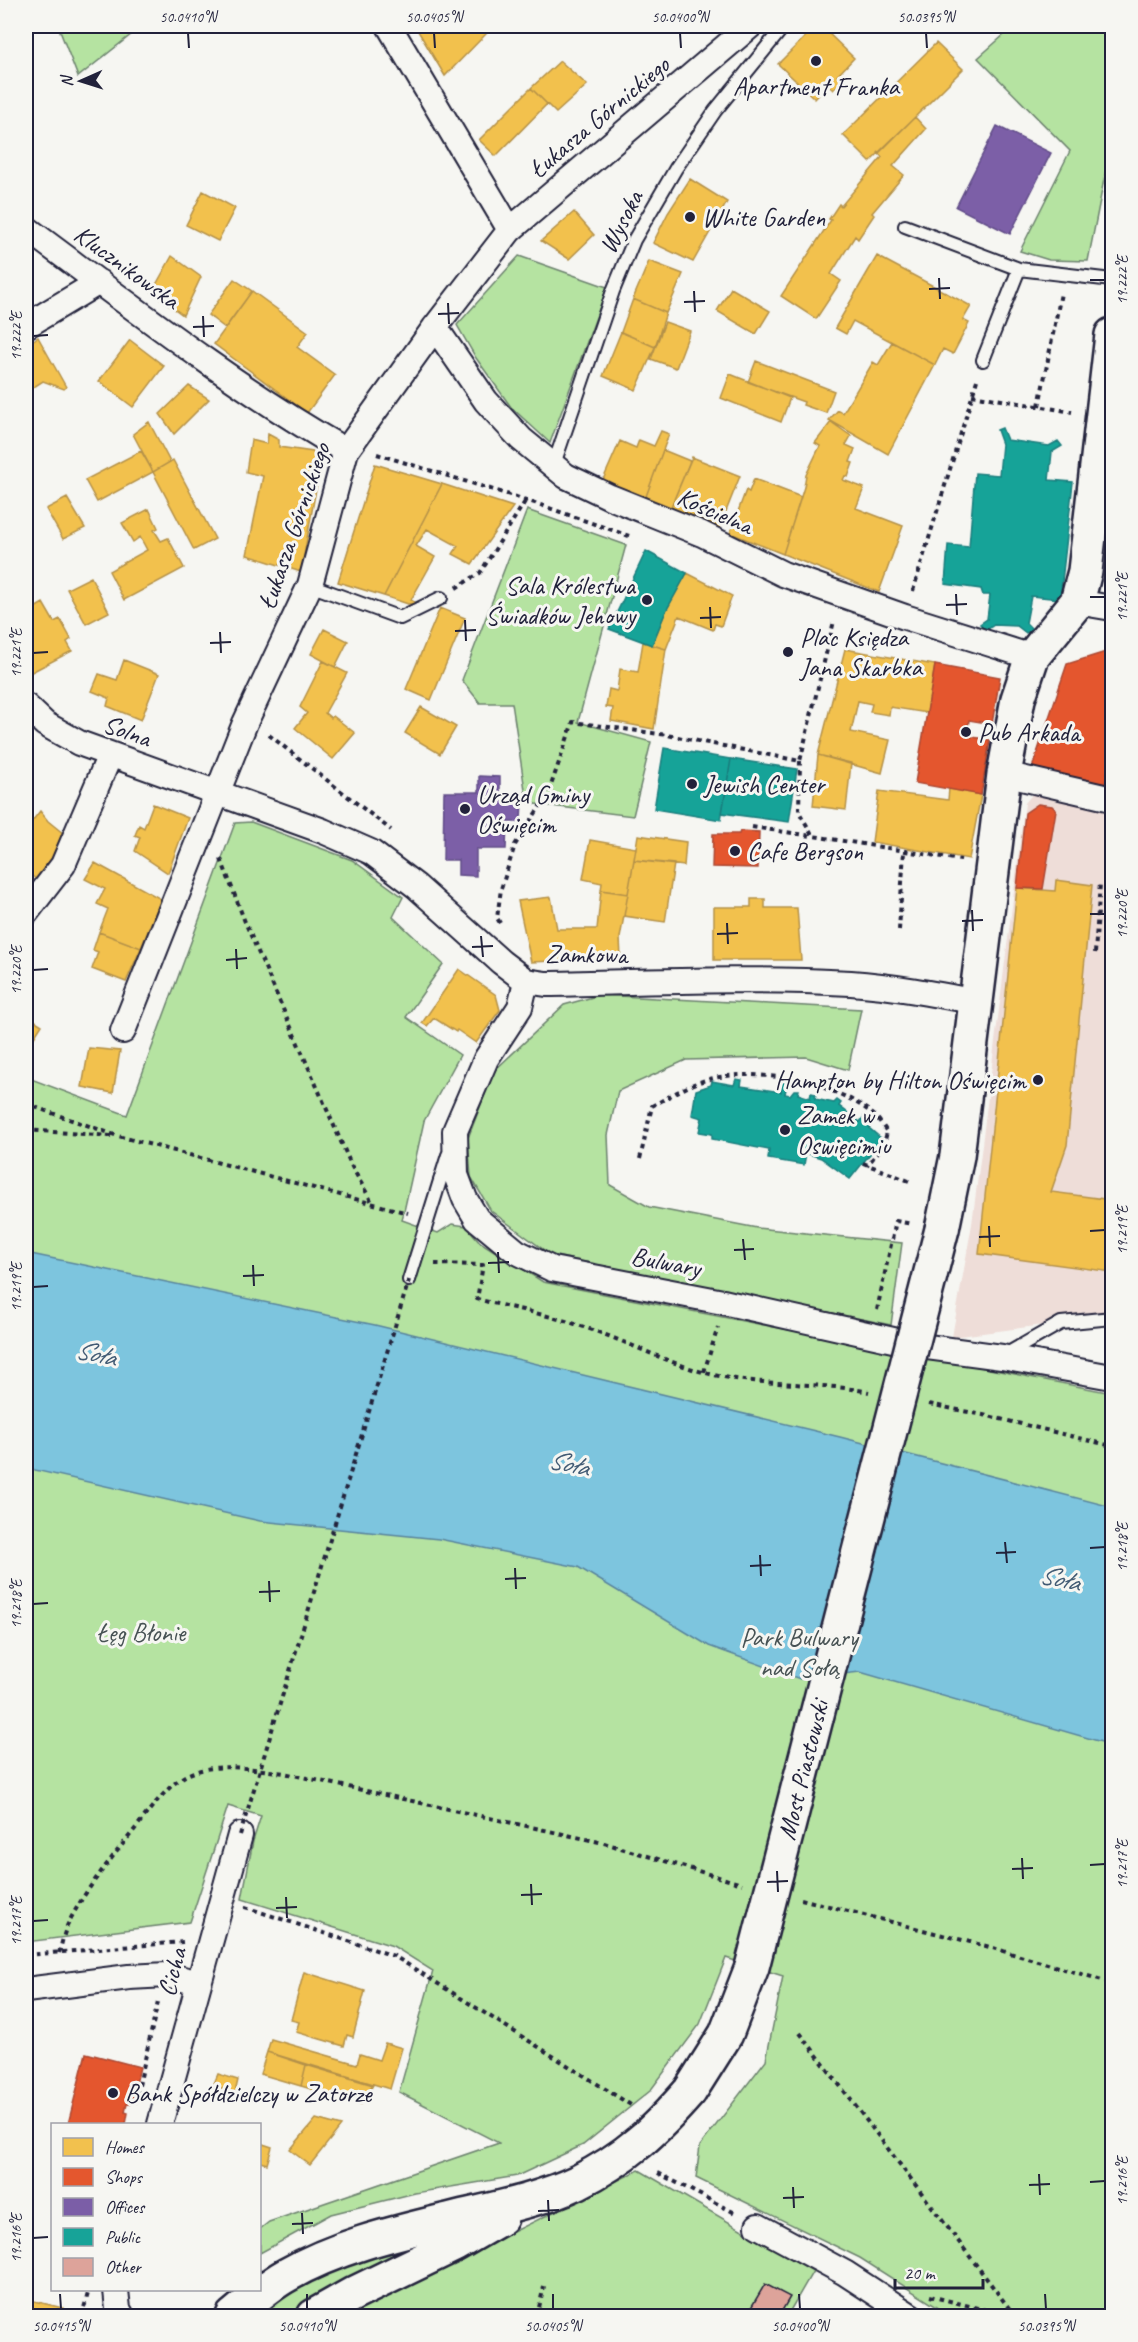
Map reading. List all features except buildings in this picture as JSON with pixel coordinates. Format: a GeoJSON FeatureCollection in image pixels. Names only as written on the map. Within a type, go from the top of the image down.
{"type":"FeatureCollection","features":[{"type":"Feature","properties":{"kind":"street"},"geometry":{"type":"LineString","coordinates":[[389,26],[510,230]]}},
{"type":"Feature","properties":{"kind":"street","name":"Łukasza Górnickiego"},"geometry":{"type":"LineString","coordinates":[[123,1031],[245,723],[310,585],[346,451],[435,327],[510,230],[750,26]]}},
{"type":"Feature","properties":{"kind":"street","name":"Klucznikowska"},"geometry":{"type":"LineString","coordinates":[[26,228],[229,377],[346,451]]}},
{"type":"Feature","properties":{"kind":"street"},"geometry":{"type":"LineString","coordinates":[[26,326],[99,282]]}},
{"type":"Feature","properties":{"kind":"street","name":"Kościelna"},"geometry":{"type":"LineString","coordinates":[[435,327],[486,401],[521,439],[553,467],[610,497],[702,534],[783,574],[905,618],[1032,657]]}},
{"type":"Feature","properties":{"kind":"street"},"geometry":{"type":"LineString","coordinates":[[1032,657],[1077,602],[1084,571],[1113,335]]}},
{"type":"Feature","properties":{"kind":"street"},"geometry":{"type":"LineString","coordinates":[[1077,602],[1113,608]]}},
{"type":"Feature","properties":{"kind":"street","name":"Most Piastowski"},"geometry":{"type":"LineString","coordinates":[[533,2199],[577,2182],[622,2157],[658,2128],[690,2091],[726,2034],[752,1967],[929,1227],[957,1156],[1004,774],[1018,699],[1032,657]]}},
{"type":"Feature","properties":{"kind":"street","name":"Solna"},"geometry":{"type":"LineString","coordinates":[[26,706],[45,724],[70,739],[216,794]]}},
{"type":"Feature","properties":{"kind":"street"},"geometry":{"type":"LineString","coordinates":[[26,913],[63,866],[110,754]]}},
{"type":"Feature","properties":{"kind":"street"},"geometry":{"type":"LineString","coordinates":[[1004,774],[1113,799]]}},
{"type":"Feature","properties":{"kind":"street","name":"Zamkowa"},"geometry":{"type":"LineString","coordinates":[[216,794],[323,831],[371,852],[451,915],[501,962],[526,981],[546,984],[741,981],[851,983],[977,1002]]}},
{"type":"Feature","properties":{"kind":"street","name":"Bulwary"},"geometry":{"type":"LineString","coordinates":[[526,981],[520,1007],[486,1059],[455,1131],[456,1175],[465,1199],[477,1219],[517,1252],[552,1269],[872,1334],[920,1346],[1002,1357],[1113,1377]]}},
{"type":"Feature","properties":{"kind":"street","name":"Cicha"},"geometry":{"type":"LineString","coordinates":[[160,2123],[240,1835]]}},
{"type":"Feature","properties":{"kind":"street"},"geometry":{"type":"LineString","coordinates":[[26,1990],[167,1975],[199,1983]]}},
{"type":"Feature","properties":{"kind":"street"},"geometry":{"type":"LineString","coordinates":[[233,2316],[264,2290],[287,2275],[320,2259],[369,2241],[533,2199]]}},
{"type":"Feature","properties":{"kind":"street"},"geometry":{"type":"LineString","coordinates":[[314,2316],[353,2294],[454,2245],[533,2199]]}},
{"type":"Feature","properties":{"kind":"street"},"geometry":{"type":"LineString","coordinates":[[758,2226],[845,2273],[911,2316]]}},
{"type":"Feature","properties":{"kind":"street"},"geometry":{"type":"LineString","coordinates":[[116,2291],[118,2309],[122,2316]]}},
{"type":"Feature","properties":{"kind":"lane","name":"Wysoka"},"geometry":{"type":"LineString","coordinates":[[553,467],[613,291],[634,240],[676,168],[715,111],[784,26]]}},
{"type":"Feature","properties":{"kind":"lane"},"geometry":{"type":"LineString","coordinates":[[906,226],[1019,269],[1113,280]]}},
{"type":"Feature","properties":{"kind":"lane"},"geometry":{"type":"LineString","coordinates":[[983,360],[1019,269]]}},
{"type":"Feature","properties":{"kind":"lane"},"geometry":{"type":"LineString","coordinates":[[310,585],[400,618],[441,598]]}},
{"type":"Feature","properties":{"kind":"lane"},"geometry":{"type":"LineString","coordinates":[[409,1280],[455,1131]]}},
{"type":"Feature","properties":{"kind":"lane"},"geometry":{"type":"LineString","coordinates":[[1002,1357],[1061,1323],[1113,1318]]}},
{"type":"Feature","properties":{"kind":"path"},"geometry":{"type":"LineString","coordinates":[[1040,406],[1064,274]]}},
{"type":"Feature","properties":{"kind":"path"},"geometry":{"type":"LineString","coordinates":[[905,618],[983,360]]}},
{"type":"Feature","properties":{"kind":"path"},"geometry":{"type":"LineString","coordinates":[[972,395],[1076,413]]}},
{"type":"Feature","properties":{"kind":"path"},"geometry":{"type":"LineString","coordinates":[[346,451],[377,454],[583,520]]}},
{"type":"Feature","properties":{"kind":"path"},"geometry":{"type":"LineString","coordinates":[[441,598],[480,573],[526,500]]}},
{"type":"Feature","properties":{"kind":"path"},"geometry":{"type":"LineString","coordinates":[[813,836],[799,812],[800,760],[841,594]]}},
{"type":"Feature","properties":{"kind":"path"},"geometry":{"type":"LineString","coordinates":[[497,918],[501,889],[515,845],[548,794],[573,722],[667,735],[800,760]]}},
{"type":"Feature","properties":{"kind":"path"},"geometry":{"type":"LineString","coordinates":[[265,732],[398,836]]}},
{"type":"Feature","properties":{"kind":"path"},"geometry":{"type":"LineString","coordinates":[[206,819],[245,922],[352,1167],[374,1204]]}},
{"type":"Feature","properties":{"kind":"path"},"geometry":{"type":"LineString","coordinates":[[752,827],[992,865]]}},
{"type":"Feature","properties":{"kind":"path"},"geometry":{"type":"LineString","coordinates":[[898,930],[904,851]]}},
{"type":"Feature","properties":{"kind":"path"},"geometry":{"type":"LineString","coordinates":[[1095,953],[1100,883]]}},
{"type":"Feature","properties":{"kind":"path"},"geometry":{"type":"LineString","coordinates":[[488,911],[497,918],[512,946],[501,962]]}},
{"type":"Feature","properties":{"kind":"path"},"geometry":{"type":"LineString","coordinates":[[640,1159],[652,1106],[704,1080],[722,1076],[761,1075],[803,1082],[846,1098],[876,1117],[887,1132],[884,1144],[865,1164],[909,1180]]}},
{"type":"Feature","properties":{"kind":"path"},"geometry":{"type":"LineString","coordinates":[[26,1104],[118,1136],[429,1218]]}},
{"type":"Feature","properties":{"kind":"path"},"geometry":{"type":"LineString","coordinates":[[26,1130],[118,1136]]}},
{"type":"Feature","properties":{"kind":"path"},"geometry":{"type":"LineString","coordinates":[[872,1334],[896,1221],[929,1227]]}},
{"type":"Feature","properties":{"kind":"path"},"geometry":{"type":"LineString","coordinates":[[414,1264],[483,1265],[477,1299],[578,1324],[661,1358],[704,1372],[739,1379],[839,1386],[873,1393]]}},
{"type":"Feature","properties":{"kind":"path"},"geometry":{"type":"LineString","coordinates":[[240,1835],[409,1280]]}},
{"type":"Feature","properties":{"kind":"path"},"geometry":{"type":"LineString","coordinates":[[704,1372],[721,1318]]}},
{"type":"Feature","properties":{"kind":"path"},"geometry":{"type":"LineString","coordinates":[[919,1402],[1113,1446]]}},
{"type":"Feature","properties":{"kind":"path"},"geometry":{"type":"LineString","coordinates":[[59,1953],[68,1924],[94,1881],[153,1806],[185,1776],[212,1769],[240,1767],[284,1773],[604,1843],[745,1884]]}},
{"type":"Feature","properties":{"kind":"path"},"geometry":{"type":"LineString","coordinates":[[790,1896],[986,1946],[1113,1983]]}},
{"type":"Feature","properties":{"kind":"path"},"geometry":{"type":"LineString","coordinates":[[222,1900],[394,1956],[642,2111]]}},
{"type":"Feature","properties":{"kind":"path"},"geometry":{"type":"LineString","coordinates":[[26,1955],[211,1940]]}},
{"type":"Feature","properties":{"kind":"path"},"geometry":{"type":"LineString","coordinates":[[133,2114],[158,2007],[158,1994]]}},
{"type":"Feature","properties":{"kind":"path"},"geometry":{"type":"LineString","coordinates":[[800,2033],[1015,2316]]}},
{"type":"Feature","properties":{"kind":"path"},"geometry":{"type":"LineString","coordinates":[[658,2173],[758,2226]]}},
{"type":"Feature","properties":{"kind":"path"},"geometry":{"type":"LineString","coordinates":[[537,2316],[544,2286]]}},
{"type":"Feature","properties":{"kind":"path"},"geometry":{"type":"LineString","coordinates":[[82,2316],[88,2291]]}},
{"type":"Feature","properties":{"kind":"shaded area"},"geometry":{"type":"Polygon","coordinates":[[[1035,791],[1112,805],[1112,1316],[952,1337],[972,1224],[1025,803],[1035,791]]]}},
{"type":"Feature","properties":{"kind":"green space"},"geometry":{"type":"Polygon","coordinates":[[[58,26],[142,26],[78,77],[58,26]]]}},
{"type":"Feature","properties":{"kind":"green space"},"geometry":{"type":"Polygon","coordinates":[[[1014,26],[1112,26],[1112,139],[1088,261],[1049,260],[1020,251],[1070,151],[978,58],[1014,26]]]}},
{"type":"Feature","properties":{"kind":"green space"},"geometry":{"type":"Polygon","coordinates":[[[519,256],[607,287],[550,443],[511,407],[476,358],[457,325],[519,256]]]}},
{"type":"Feature","properties":{"kind":"green space"},"geometry":{"type":"Polygon","coordinates":[[[527,510],[626,545],[578,722],[651,742],[633,816],[527,803],[512,703],[480,703],[462,680],[527,510]]]}},
{"type":"Feature","properties":{"kind":"green space","name":"Park Bulwary nad Sołą"},"geometry":{"type":"Polygon","coordinates":[[[251,822],[352,860],[403,897],[393,917],[443,964],[406,1017],[460,1055],[424,1121],[402,1220],[438,1233],[452,1224],[466,1226],[480,1242],[543,1282],[1112,1393],[1112,2316],[951,2316],[860,2258],[696,2178],[700,2146],[766,2060],[783,1976],[726,1958],[700,2024],[650,2091],[583,2145],[517,2176],[415,2193],[331,2214],[261,2252],[261,2228],[269,2222],[499,2143],[399,2092],[433,1971],[393,1946],[242,1899],[253,1841],[261,1816],[228,1806],[190,1922],[26,1942],[26,1077],[127,1115],[235,823],[251,822]]]}},
{"type":"Feature","properties":{"kind":"green space"},"geometry":{"type":"Polygon","coordinates":[[[600,995],[861,1009],[848,1070],[806,1057],[686,1060],[618,1091],[608,1135],[610,1185],[649,1207],[757,1228],[902,1243],[891,1325],[551,1255],[491,1211],[471,1177],[468,1138],[494,1071],[564,1005],[600,995]]]}},
{"type":"Feature","properties":{"kind":"green space"},"geometry":{"type":"Polygon","coordinates":[[[639,2170],[813,2271],[787,2316],[342,2316],[639,2170]]]}},
{"type":"Feature","properties":{"kind":"green space"},"geometry":{"type":"Polygon","coordinates":[[[442,2234],[293,2316],[249,2316],[333,2262],[442,2234]]]}},
{"type":"Feature","properties":{"kind":"water","name":"Soła"},"geometry":{"type":"Polygon","coordinates":[[[26,1253],[375,1325],[840,1437],[1112,1507],[1112,1745],[860,1672],[800,1679],[709,1646],[578,1567],[439,1539],[260,1521],[26,1468],[26,1253]]]}},
{"type":"Feature","properties":{"kind":"place","name":"Apartment Franka"},"geometry":{"type":"Point","coordinates":[816,61]}},
{"type":"Feature","properties":{"kind":"place","name":"White Garden"},"geometry":{"type":"Point","coordinates":[690,217]}},
{"type":"Feature","properties":{"kind":"place","name":"Sala Królestwa Świadków Jehowy"},"geometry":{"type":"Point","coordinates":[647,600]}},
{"type":"Feature","properties":{"kind":"place","name":"Plac Księdza Jana Skarbka"},"geometry":{"type":"Point","coordinates":[788,652]}},
{"type":"Feature","properties":{"kind":"place","name":"Pub Arkada"},"geometry":{"type":"Point","coordinates":[966,732]}},
{"type":"Feature","properties":{"kind":"place","name":"Jewish Center"},"geometry":{"type":"Point","coordinates":[692,784]}},
{"type":"Feature","properties":{"kind":"place","name":"Urząd Gminy Oświęcim"},"geometry":{"type":"Point","coordinates":[465,809]}},
{"type":"Feature","properties":{"kind":"place","name":"Cafe Bergson"},"geometry":{"type":"Point","coordinates":[735,851]}},
{"type":"Feature","properties":{"kind":"place","name":"Hampton by Hilton Oświęcim"},"geometry":{"type":"Point","coordinates":[1038,1080]}},
{"type":"Feature","properties":{"kind":"place","name":"Zamek w Oswięcimiu"},"geometry":{"type":"Point","coordinates":[785,1130]}},
{"type":"Feature","properties":{"kind":"place","name":"Bank Spółdzielczy w Zatorze"},"geometry":{"type":"Point","coordinates":[113,2093]}},
{"type":"Feature","properties":{"kind":"park label","name":"Łęg Błonie"},"geometry":{"type":"Point","coordinates":[141,1632]}}]}
